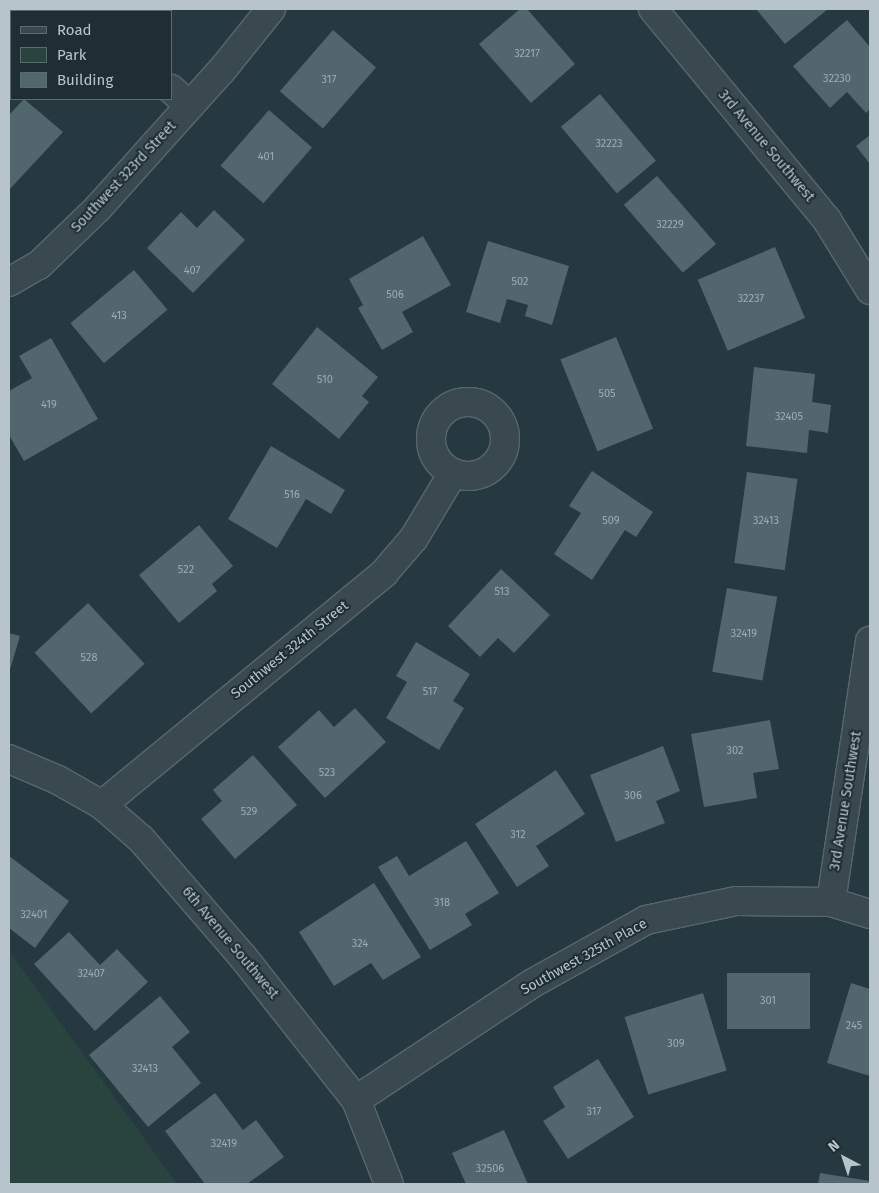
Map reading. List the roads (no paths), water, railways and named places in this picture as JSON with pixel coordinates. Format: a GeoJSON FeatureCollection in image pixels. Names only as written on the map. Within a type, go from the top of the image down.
{"type":"FeatureCollection","features":[{"type":"Feature","properties":{"kind":"street","name":"Southwest 323rd Street"},"geometry":{"type":"LineString","coordinates":[[9,282],[39,265],[98,208],[180,97],[271,9]]}},
{"type":"Feature","properties":{"kind":"street","name":"3rd Avenue Southwest"},"geometry":{"type":"LineString","coordinates":[[653,9],[827,220],[870,290]]}},
{"type":"Feature","properties":{"kind":"street","name":"Southwest 324th Street"},"geometry":{"type":"LineString","coordinates":[[102,805],[384,573],[414,538],[453,473]]}},
{"type":"Feature","properties":{"kind":"street","name":"3rd Avenue Southwest"},"geometry":{"type":"LineString","coordinates":[[831,902],[870,641]]}},
{"type":"Feature","properties":{"kind":"street","name":"6th Avenue Southwest"},"geometry":{"type":"LineString","coordinates":[[9,760],[58,780],[102,805],[141,839],[243,956],[356,1100],[389,1184]]}},
{"type":"Feature","properties":{"kind":"street","name":"Southwest 325th Place"},"geometry":{"type":"LineString","coordinates":[[356,1100],[533,983],[646,920],[736,901],[831,902],[870,914]]}}]}
